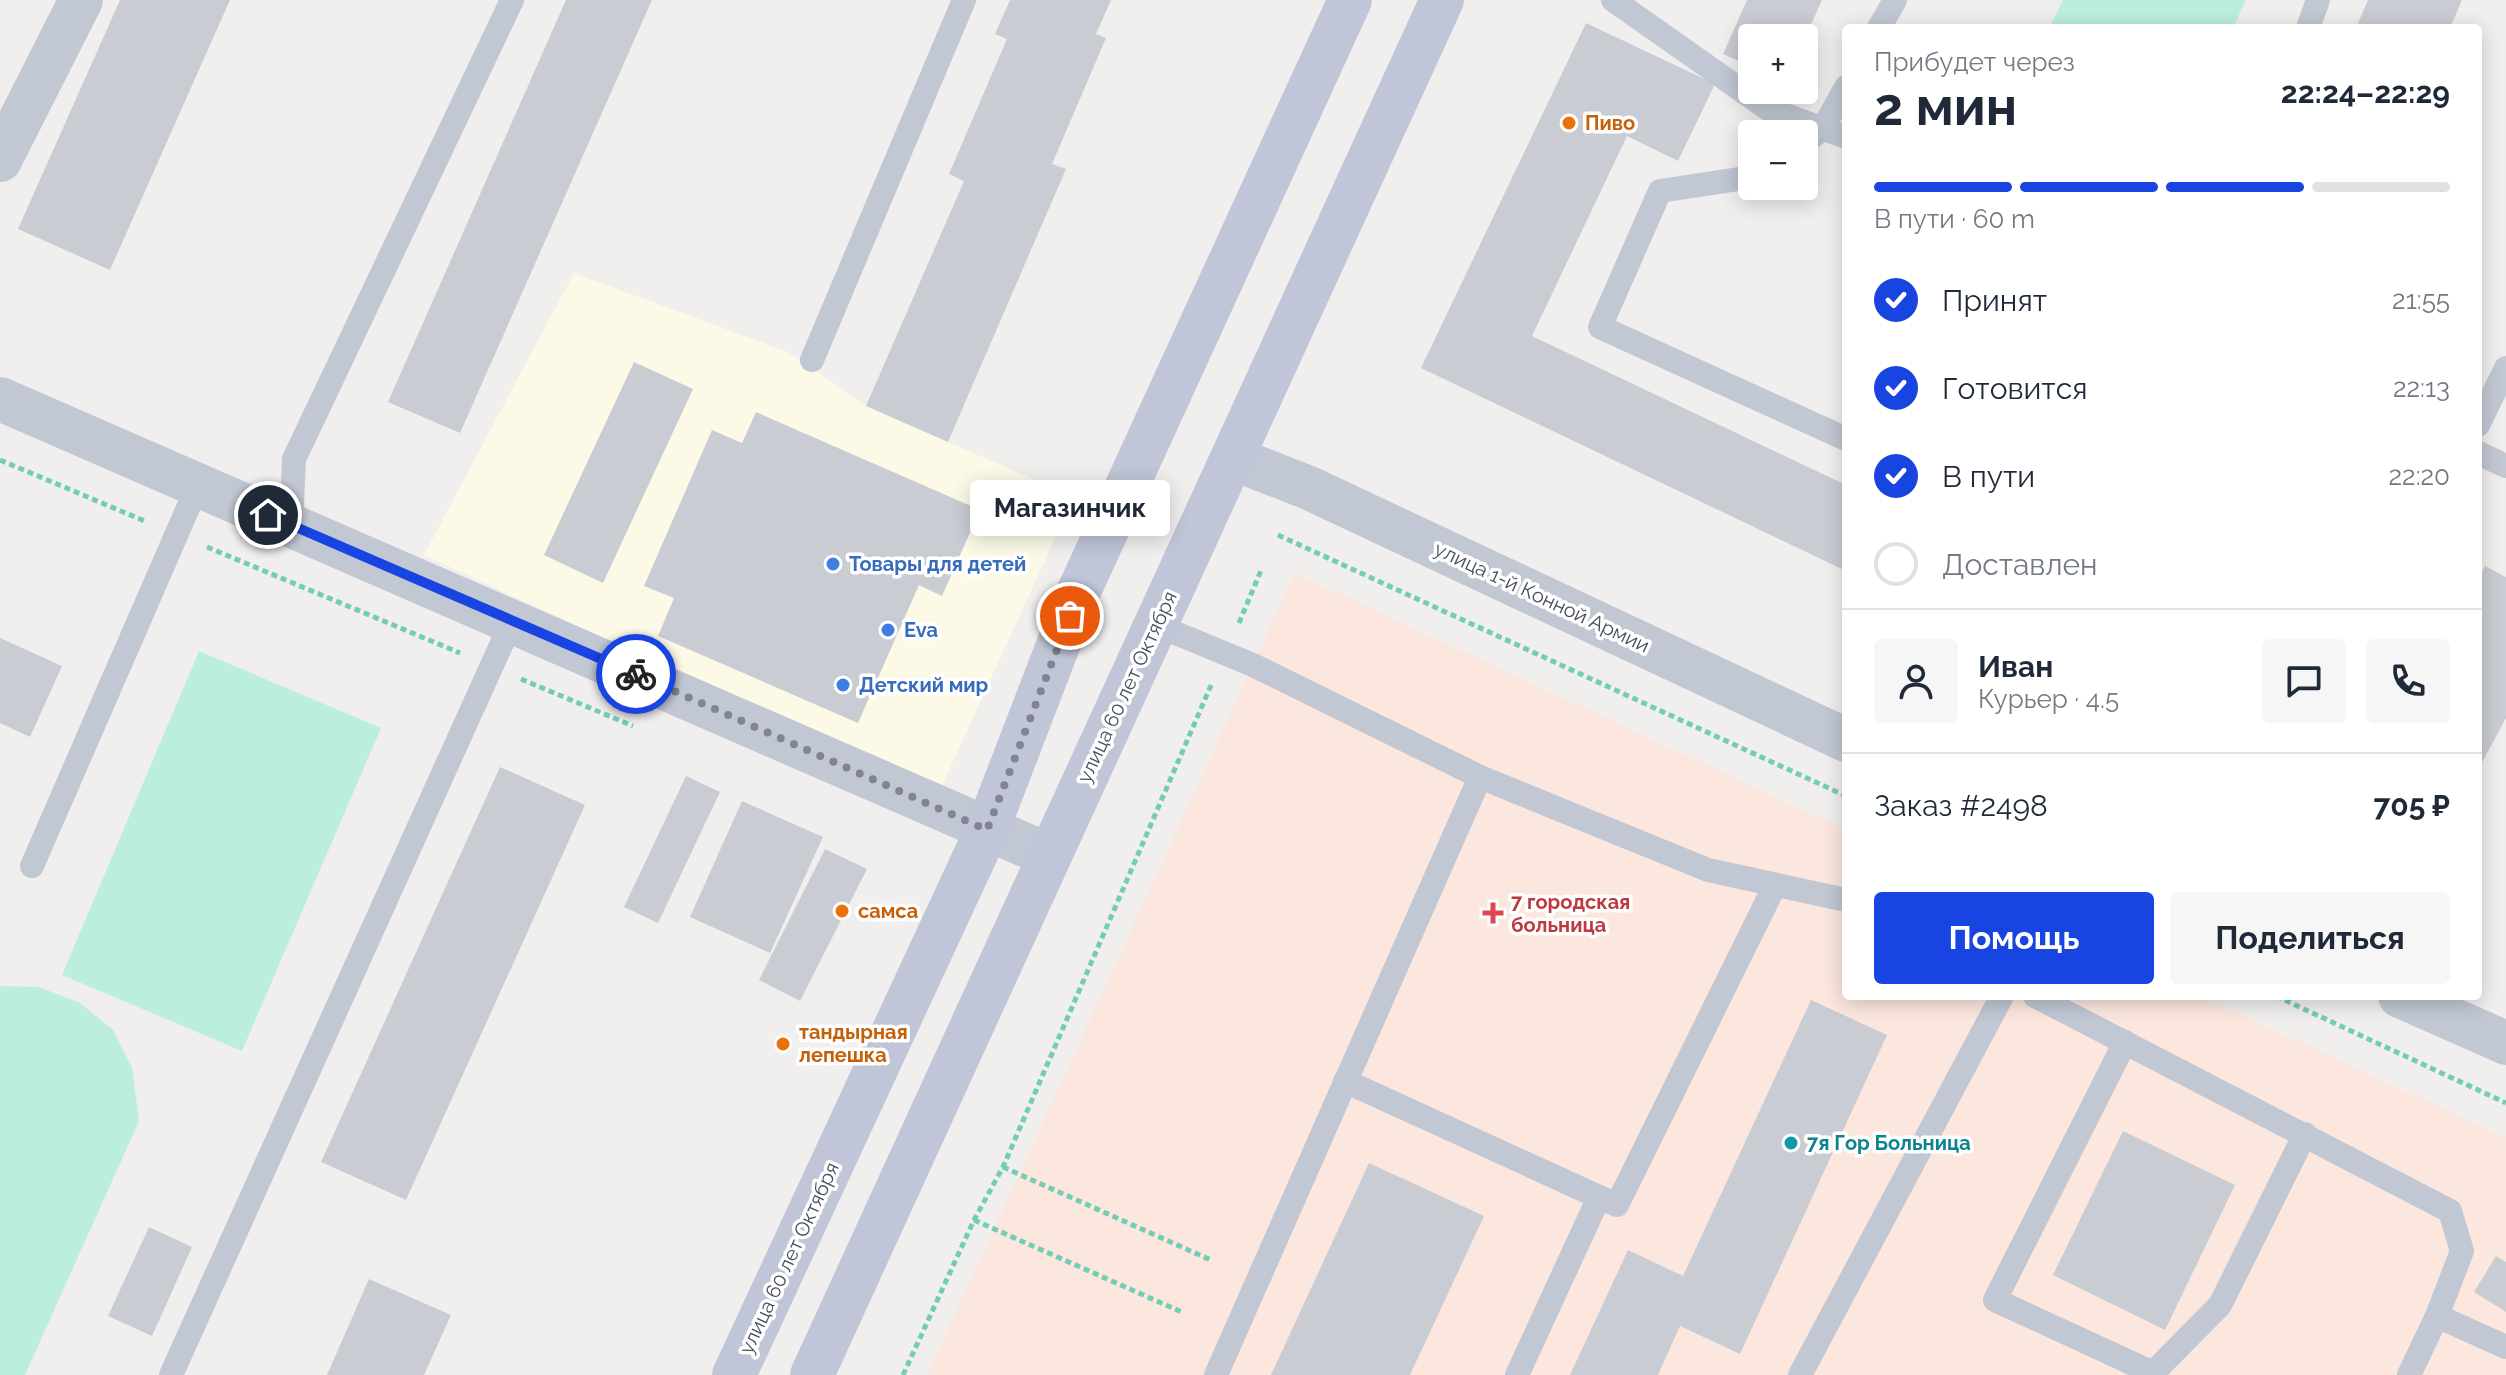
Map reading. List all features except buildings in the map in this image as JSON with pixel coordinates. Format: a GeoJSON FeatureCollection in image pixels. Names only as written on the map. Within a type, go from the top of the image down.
{"type":"FeatureCollection","features":[{"type":"Feature","properties":{"kind":"main road","name":"улица 60 лет Октября"},"geometry":{"type":"LineString","coordinates":[[734,1375],[987,830],[1079,591],[1350,0]]}},
{"type":"Feature","properties":{"kind":"main road","name":"улица 60 лет Октября"},"geometry":{"type":"LineString","coordinates":[[812,1375],[1048,855],[1235,459],[1442,0]]}},
{"type":"Feature","properties":{"kind":"street"},"geometry":{"type":"LineString","coordinates":[[0,160],[81,0]]}},
{"type":"Feature","properties":{"kind":"street"},"geometry":{"type":"LineString","coordinates":[[0,399],[1048,855]]}},
{"type":"Feature","properties":{"kind":"street","name":"улица 1-й Конной Армии"},"geometry":{"type":"LineString","coordinates":[[1235,459],[1309,488],[1842,738]]}},
{"type":"Feature","properties":{"kind":"street"},"geometry":{"type":"LineString","coordinates":[[2409,1000],[2506,1043]]}},
{"type":"Feature","properties":{"kind":"lane"},"geometry":{"type":"LineString","coordinates":[[291,525],[294,459],[512,0]]}},
{"type":"Feature","properties":{"kind":"lane"},"geometry":{"type":"LineString","coordinates":[[812,360],[964,0]]}},
{"type":"Feature","properties":{"kind":"lane"},"geometry":{"type":"LineString","coordinates":[[1613,0],[1787,120]]}},
{"type":"Feature","properties":{"kind":"lane"},"geometry":{"type":"LineString","coordinates":[[1881,24],[1895,0]]}},
{"type":"Feature","properties":{"kind":"lane"},"geometry":{"type":"LineString","coordinates":[[2309,24],[2318,0]]}},
{"type":"Feature","properties":{"kind":"lane"},"geometry":{"type":"LineString","coordinates":[[1818,130],[1842,93]]}},
{"type":"Feature","properties":{"kind":"lane"},"geometry":{"type":"LineString","coordinates":[[1818,136],[1842,137]]}},
{"type":"Feature","properties":{"kind":"lane"},"geometry":{"type":"LineString","coordinates":[[1738,179],[1660,191],[1600,327],[1842,437]]}},
{"type":"Feature","properties":{"kind":"lane"},"geometry":{"type":"LineString","coordinates":[[2482,417],[2506,368]]}},
{"type":"Feature","properties":{"kind":"lane"},"geometry":{"type":"LineString","coordinates":[[2482,455],[2506,466]]}},
{"type":"Feature","properties":{"kind":"lane"},"geometry":{"type":"LineString","coordinates":[[32,866],[198,485]]}},
{"type":"Feature","properties":{"kind":"lane"},"geometry":{"type":"LineString","coordinates":[[171,1375],[512,621]]}},
{"type":"Feature","properties":{"kind":"lane"},"geometry":{"type":"LineString","coordinates":[[1156,625],[1226,653],[1480,777],[1708,870],[1842,899]]}},
{"type":"Feature","properties":{"kind":"lane"},"geometry":{"type":"LineString","coordinates":[[1216,1375],[1480,777]]}},
{"type":"Feature","properties":{"kind":"lane"},"geometry":{"type":"LineString","coordinates":[[1345,1081],[1617,1205],[1775,885]]}},
{"type":"Feature","properties":{"kind":"lane"},"geometry":{"type":"LineString","coordinates":[[1800,1375],[2000,1000]]}},
{"type":"Feature","properties":{"kind":"lane"},"geometry":{"type":"LineString","coordinates":[[2043,1000],[2450,1211],[2462,1251],[2437,1316],[2409,1375]]}},
{"type":"Feature","properties":{"kind":"lane"},"geometry":{"type":"LineString","coordinates":[[2125,1042],[1995,1300],[2153,1373],[2220,1305],[2305,1134]]}},
{"type":"Feature","properties":{"kind":"lane"},"geometry":{"type":"LineString","coordinates":[[1517,1375],[1599,1197]]}},
{"type":"Feature","properties":{"kind":"lane"},"geometry":{"type":"LineString","coordinates":[[2437,1316],[2506,1347]]}},
{"type":"Feature","properties":{"kind":"path"},"geometry":{"type":"LineString","coordinates":[[1278,535],[1842,794]]}},
{"type":"Feature","properties":{"kind":"path"},"geometry":{"type":"LineString","coordinates":[[903,1375],[974,1220],[1003,1167],[1262,568]]}},
{"type":"Feature","properties":{"kind":"path"},"geometry":{"type":"LineString","coordinates":[[2285,1000],[2506,1103]]}},
{"type":"Feature","properties":{"kind":"path"},"geometry":{"type":"LineString","coordinates":[[1003,1167],[1213,1261]]}},
{"type":"Feature","properties":{"kind":"path"},"geometry":{"type":"LineString","coordinates":[[974,1220],[1184,1313]]}},
{"type":"Feature","properties":{"kind":"shaded area"},"geometry":{"type":"Polygon","coordinates":[[[574,273],[788,352],[866,406],[1074,497],[939,792],[424,555],[574,273]]]}},
{"type":"Feature","properties":{"kind":"shaded area","name":"7 городская больница"},"geometry":{"type":"Polygon","coordinates":[[[1295,573],[1842,828],[1842,1000],[2210,1000],[2506,1138],[2506,1375],[927,1375],[1295,573]]]}},
{"type":"Feature","properties":{"kind":"green space"},"geometry":{"type":"Polygon","coordinates":[[[2063,0],[2246,0],[2235,24],[2051,24],[2063,0]]]}},
{"type":"Feature","properties":{"kind":"green space"},"geometry":{"type":"Polygon","coordinates":[[[199,651],[381,728],[242,1051],[62,975],[199,651]]]}},
{"type":"Feature","properties":{"kind":"green space"},"geometry":{"type":"Polygon","coordinates":[[[0,986],[39,987],[80,1003],[113,1030],[132,1067],[139,1121],[25,1375],[0,1375],[0,986]]]}},
{"type":"Feature","properties":{"kind":"way so far"},"geometry":{"type":"LineString","coordinates":[[636,674],[915,795],[987,830],[1070,616]]}},
{"type":"Feature","properties":{"kind":"place","name":"Пиво"},"geometry":{"type":"Point","coordinates":[1569,123]}},
{"type":"Feature","properties":{"kind":"place","name":"Товары для детей"},"geometry":{"type":"Point","coordinates":[833,564]}},
{"type":"Feature","properties":{"kind":"place","name":"Магазинчик"},"geometry":{"type":"Point","coordinates":[1070,616]}},
{"type":"Feature","properties":{"kind":"place","name":"Eva"},"geometry":{"type":"Point","coordinates":[888,630]}},
{"type":"Feature","properties":{"kind":"place","name":"Детский мир"},"geometry":{"type":"Point","coordinates":[843,685]}},
{"type":"Feature","properties":{"kind":"place","name":"самса"},"geometry":{"type":"Point","coordinates":[842,911]}},
{"type":"Feature","properties":{"kind":"place","name":"7 городская больница"},"geometry":{"type":"Point","coordinates":[1493,913]}},
{"type":"Feature","properties":{"kind":"place","name":"тандырная лепешка"},"geometry":{"type":"Point","coordinates":[783,1044]}},
{"type":"Feature","properties":{"kind":"place","name":"7я Гор Больница"},"geometry":{"type":"Point","coordinates":[1791,1143]}},
{"type":"Feature","properties":{"kind":"route"},"geometry":{"type":"LineString","coordinates":[[268,515],[636,674]]}}]}
